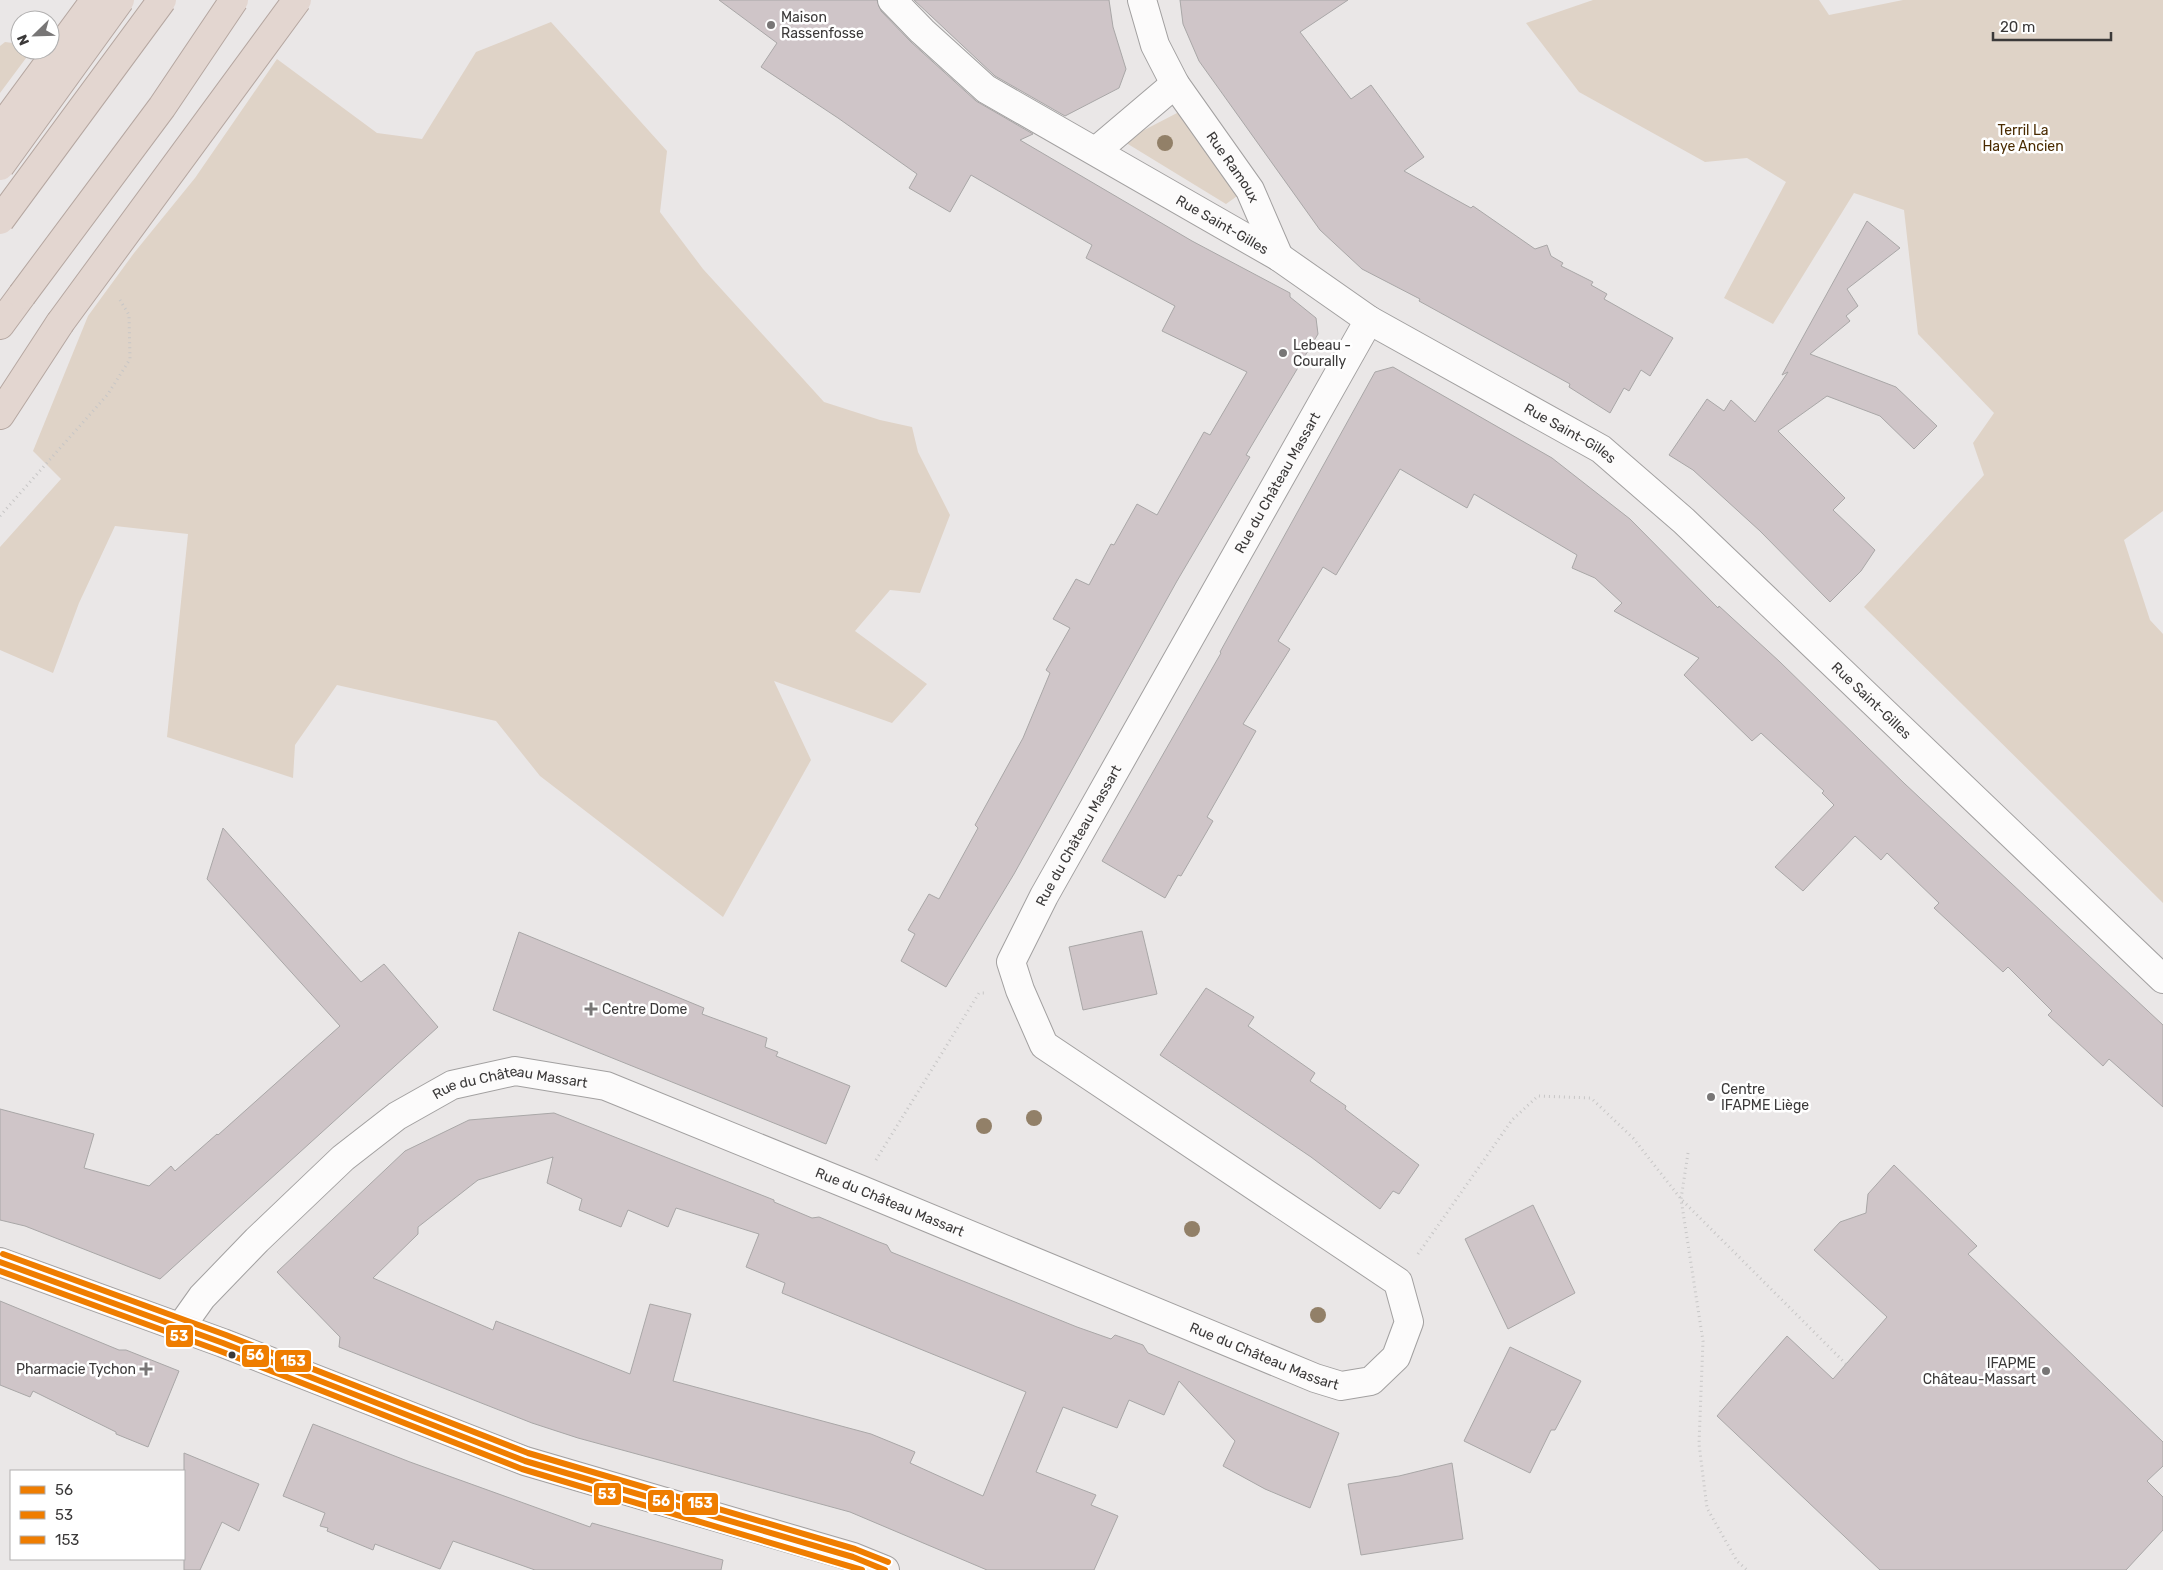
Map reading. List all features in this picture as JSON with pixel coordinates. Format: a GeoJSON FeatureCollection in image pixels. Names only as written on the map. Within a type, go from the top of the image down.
{"type":"FeatureCollection","features":[{"type":"Feature","properties":{"kind":"highway"},"geometry":{"type":"LineString","coordinates":[[0,129],[95,0]]}},
{"type":"Feature","properties":{"kind":"highway"},"geometry":{"type":"LineString","coordinates":[[0,166],[120,0]]}},
{"type":"Feature","properties":{"kind":"highway"},"geometry":{"type":"LineString","coordinates":[[0,220],[162,0]]}},
{"type":"Feature","properties":{"kind":"highway"},"geometry":{"type":"LineString","coordinates":[[0,326],[162,107],[234,0]]}},
{"type":"Feature","properties":{"kind":"highway"},"geometry":{"type":"LineString","coordinates":[[0,414],[60,323],[297,0]]}},
{"type":"Feature","properties":{"kind":"street","name":"Rue Saint-Gilles"},"geometry":{"type":"LineString","coordinates":[[892,0],[922,31],[986,89],[1279,257],[1369,320],[1601,449],[1684,521],[2163,978]]}},
{"type":"Feature","properties":{"kind":"street","name":"Rue Ramoux"},"geometry":{"type":"LineString","coordinates":[[1142,0],[1155,45],[1175,84],[1250,190],[1279,257]]}},
{"type":"Feature","properties":{"kind":"street"},"geometry":{"type":"LineString","coordinates":[[1096,151],[1175,84]]}},
{"type":"Feature","properties":{"kind":"street","name":"Rue du Château Massart"},"geometry":{"type":"LineString","coordinates":[[180,1328],[202,1297],[243,1254],[350,1152],[397,1116],[452,1085],[515,1072],[606,1086],[859,1188],[1306,1375],[1341,1386],[1371,1381],[1396,1357],[1409,1322],[1398,1282],[1044,1044],[1020,990],[1011,962],[1044,896],[1369,320]]}},
{"type":"Feature","properties":{"kind":"street"},"geometry":{"type":"LineString","coordinates":[[0,1262],[223,1343],[525,1462],[853,1557],[885,1570]]}},
{"type":"Feature","properties":{"kind":"path"},"geometry":{"type":"LineString","coordinates":[[0,516],[108,394],[130,358],[129,315],[115,292]]}},
{"type":"Feature","properties":{"kind":"path"},"geometry":{"type":"LineString","coordinates":[[859,1188],[979,994]]}},
{"type":"Feature","properties":{"kind":"path"},"geometry":{"type":"LineString","coordinates":[[1398,1282],[1512,1120],[1538,1096],[1591,1098],[1633,1138],[1681,1199],[1846,1364]]}},
{"type":"Feature","properties":{"kind":"path"},"geometry":{"type":"LineString","coordinates":[[1688,1153],[1681,1199],[1703,1341],[1699,1444],[1707,1508],[1738,1560],[1747,1570]]}},
{"type":"Feature","properties":{"kind":"green space","name":"Terril La Haye Ancien"},"geometry":{"type":"Polygon","coordinates":[[[1593,0],[1819,0],[1829,15],[1903,0],[2163,0],[2163,511],[2124,540],[2150,620],[2163,634],[2163,903],[1864,607],[1984,475],[1973,443],[1994,413],[1918,334],[1904,210],[1854,193],[1773,324],[1724,298],[1786,182],[1747,158],[1705,162],[1579,92],[1526,23],[1593,0]]]}},
{"type":"Feature","properties":{"kind":"green space"},"geometry":{"type":"Polygon","coordinates":[[[551,22],[667,151],[660,212],[703,269],[824,402],[880,420],[912,427],[918,452],[950,515],[920,593],[890,590],[855,631],[927,684],[892,723],[774,681],[811,760],[723,917],[540,776],[496,721],[337,685],[295,745],[293,778],[167,737],[188,534],[115,526],[79,603],[53,673],[0,650],[0,547],[61,479],[33,451],[88,316],[134,253],[195,178],[277,59],[377,133],[422,139],[476,52],[551,22]]]}},
{"type":"Feature","properties":{"kind":"green space"},"geometry":{"type":"Polygon","coordinates":[[[5,42],[10,43],[10,60],[25,60],[0,93],[0,46],[5,42]]]}},
{"type":"Feature","properties":{"kind":"green space"},"geometry":{"type":"Polygon","coordinates":[[[1179,112],[1240,194],[1226,204],[1123,141],[1179,112]]]}},
{"type":"Feature","properties":{"kind":"building"},"geometry":{"type":"Polygon","coordinates":[[[719,0],[877,0],[881,11],[911,42],[976,101],[1033,134],[1020,140],[1192,241],[1290,293],[1290,297],[1316,318],[1318,334],[1246,455],[1250,457],[1177,581],[1014,874],[946,987],[901,961],[915,934],[908,930],[929,894],[939,899],[978,828],[975,825],[1023,738],[1050,673],[1046,670],[1070,628],[1053,619],[1076,579],[1089,585],[1111,544],[1114,545],[1137,504],[1157,515],[1204,432],[1210,435],[1247,372],[1162,331],[1175,306],[1086,258],[1092,245],[971,175],[950,212],[909,188],[917,174],[761,67],[777,43],[719,0]]]}},
{"type":"Feature","properties":{"kind":"building"},"geometry":{"type":"Polygon","coordinates":[[[914,0],[1109,0],[1113,27],[1126,69],[1119,88],[1065,116],[995,76],[914,0]]]}},
{"type":"Feature","properties":{"kind":"building"},"geometry":{"type":"Polygon","coordinates":[[[1180,0],[1348,0],[1300,32],[1351,99],[1371,85],[1424,157],[1404,171],[1471,208],[1473,206],[1535,249],[1547,245],[1551,256],[1563,263],[1561,266],[1593,282],[1591,285],[1607,294],[1604,299],[1673,338],[1650,376],[1641,370],[1629,391],[1624,388],[1610,413],[1569,387],[1570,384],[1419,301],[1420,299],[1362,269],[1320,230],[1199,61],[1183,24],[1180,0]]]}},
{"type":"Feature","properties":{"kind":"building"},"geometry":{"type":"Polygon","coordinates":[[[1867,221],[1900,248],[1847,289],[1858,306],[1846,316],[1850,321],[1810,354],[1896,387],[1937,426],[1914,449],[1880,416],[1827,396],[1778,431],[1845,498],[1833,510],[1875,550],[1861,571],[1830,602],[1760,531],[1693,470],[1669,455],[1707,399],[1724,411],[1731,400],[1755,422],[1788,372],[1782,375],[1867,221]]]}},
{"type":"Feature","properties":{"kind":"building"},"geometry":{"type":"Polygon","coordinates":[[[1393,367],[1552,458],[1630,519],[1718,608],[1719,606],[1780,662],[1905,784],[2163,1025],[2163,1107],[2109,1059],[2103,1066],[2048,1015],[2052,1011],[2008,967],[2003,972],[1934,908],[1939,903],[1887,853],[1881,860],[1855,836],[1803,891],[1775,867],[1834,805],[1822,793],[1824,791],[1761,733],[1752,741],[1684,675],[1699,658],[1614,611],[1622,603],[1595,578],[1572,568],[1577,555],[1474,494],[1467,508],[1400,469],[1336,575],[1323,567],[1278,641],[1290,649],[1243,724],[1256,731],[1207,817],[1213,821],[1181,876],[1178,875],[1165,898],[1102,861],[1221,653],[1375,372],[1393,367]]]}},
{"type":"Feature","properties":{"kind":"building"},"geometry":{"type":"Polygon","coordinates":[[[223,828],[361,982],[384,964],[438,1027],[160,1279],[25,1226],[0,1220],[0,1109],[94,1134],[84,1168],[149,1186],[171,1166],[175,1171],[218,1135],[340,1026],[207,879],[223,828]]]}},
{"type":"Feature","properties":{"kind":"building"},"geometry":{"type":"Polygon","coordinates":[[[1142,931],[1157,994],[1083,1010],[1069,947],[1142,931]]]}},
{"type":"Feature","properties":{"kind":"building"},"geometry":{"type":"Polygon","coordinates":[[[519,932],[704,1008],[702,1014],[767,1038],[765,1047],[778,1052],[776,1056],[850,1086],[826,1144],[493,1010],[519,932]]]}},
{"type":"Feature","properties":{"kind":"building"},"geometry":{"type":"Polygon","coordinates":[[[1206,988],[1254,1017],[1248,1026],[1315,1073],[1310,1081],[1346,1106],[1345,1109],[1419,1165],[1399,1194],[1393,1191],[1380,1209],[1311,1157],[1160,1055],[1206,988]]]}},
{"type":"Feature","properties":{"kind":"building"},"geometry":{"type":"Polygon","coordinates":[[[554,1113],[774,1200],[774,1202],[812,1218],[819,1217],[887,1245],[891,1252],[1077,1327],[1111,1339],[1115,1335],[1143,1345],[1148,1353],[1339,1433],[1310,1508],[1265,1489],[1223,1466],[1235,1441],[1179,1381],[1164,1415],[1129,1400],[1117,1428],[1063,1407],[1036,1472],[1096,1495],[1091,1505],[1118,1516],[1094,1570],[987,1570],[850,1512],[578,1438],[532,1423],[339,1347],[340,1337],[277,1272],[405,1151],[469,1120],[554,1113]],[[553,1157],[478,1180],[418,1227],[418,1234],[373,1278],[493,1330],[496,1321],[630,1374],[650,1304],[691,1314],[673,1381],[871,1434],[915,1452],[910,1463],[983,1496],[1026,1392],[782,1293],[785,1283],[746,1267],[759,1234],[676,1208],[668,1227],[628,1210],[621,1227],[579,1210],[582,1199],[547,1183],[553,1157]]]}},
{"type":"Feature","properties":{"kind":"building","name":"IFAPME Château-Massart"},"geometry":{"type":"Polygon","coordinates":[[[1894,1165],[1977,1246],[1968,1254],[2163,1442],[2163,1466],[2147,1481],[2163,1497],[2163,1530],[2126,1570],[1880,1570],[1717,1416],[1787,1336],[1833,1379],[1887,1317],[1814,1250],[1840,1222],[1866,1213],[1868,1194],[1894,1165]]]}},
{"type":"Feature","properties":{"kind":"building"},"geometry":{"type":"Polygon","coordinates":[[[1533,1205],[1575,1293],[1508,1329],[1465,1239],[1533,1205]]]}},
{"type":"Feature","properties":{"kind":"building"},"geometry":{"type":"Polygon","coordinates":[[[0,1301],[119,1350],[126,1350],[179,1371],[148,1447],[116,1434],[116,1432],[33,1391],[30,1397],[0,1385],[0,1301]]]}},
{"type":"Feature","properties":{"kind":"building"},"geometry":{"type":"Polygon","coordinates":[[[1510,1347],[1581,1381],[1555,1430],[1551,1430],[1530,1473],[1464,1441],[1510,1347]]]}},
{"type":"Feature","properties":{"kind":"building"},"geometry":{"type":"Polygon","coordinates":[[[313,1424],[410,1462],[590,1527],[592,1523],[723,1560],[721,1570],[535,1570],[453,1541],[440,1569],[375,1544],[373,1550],[327,1531],[328,1528],[320,1526],[325,1513],[283,1496],[313,1424]]]}},
{"type":"Feature","properties":{"kind":"building"},"geometry":{"type":"Polygon","coordinates":[[[184,1453],[259,1484],[239,1531],[222,1522],[200,1570],[184,1570],[184,1453]]]}},
{"type":"Feature","properties":{"kind":"building"},"geometry":{"type":"Polygon","coordinates":[[[1452,1463],[1463,1539],[1361,1555],[1348,1484],[1399,1476],[1452,1463]]]}},
{"type":"Feature","properties":{"kind":"transit line","name":"153"},"geometry":{"type":"LineString","coordinates":[[3,1254],[226,1335],[528,1453],[855,1549],[888,1562]]}},
{"type":"Feature","properties":{"kind":"transit line","name":"56"},"geometry":{"type":"LineString","coordinates":[[0,1262],[223,1343],[525,1461],[853,1557],[885,1570]]}},
{"type":"Feature","properties":{"kind":"transit line","name":"53"},"geometry":{"type":"LineString","coordinates":[[0,1271],[220,1351],[522,1469],[862,1570]]}},
{"type":"Feature","properties":{"kind":"place","name":"Maison Rassenfosse"},"geometry":{"type":"Point","coordinates":[771,25]}},
{"type":"Feature","properties":{"kind":"place","name":"Lebeau - Courally"},"geometry":{"type":"Point","coordinates":[1283,353]}},
{"type":"Feature","properties":{"kind":"place","name":"Centre Dome"},"geometry":{"type":"Point","coordinates":[591,1009]}},
{"type":"Feature","properties":{"kind":"place","name":"Centre IFAPME Liège"},"geometry":{"type":"Point","coordinates":[1711,1097]}},
{"type":"Feature","properties":{"kind":"place","name":"Pharmacie Tychon"},"geometry":{"type":"Point","coordinates":[146,1369]}},
{"type":"Feature","properties":{"kind":"place","name":"IFAPME Château-Massart"},"geometry":{"type":"Point","coordinates":[2046,1371]}}]}
